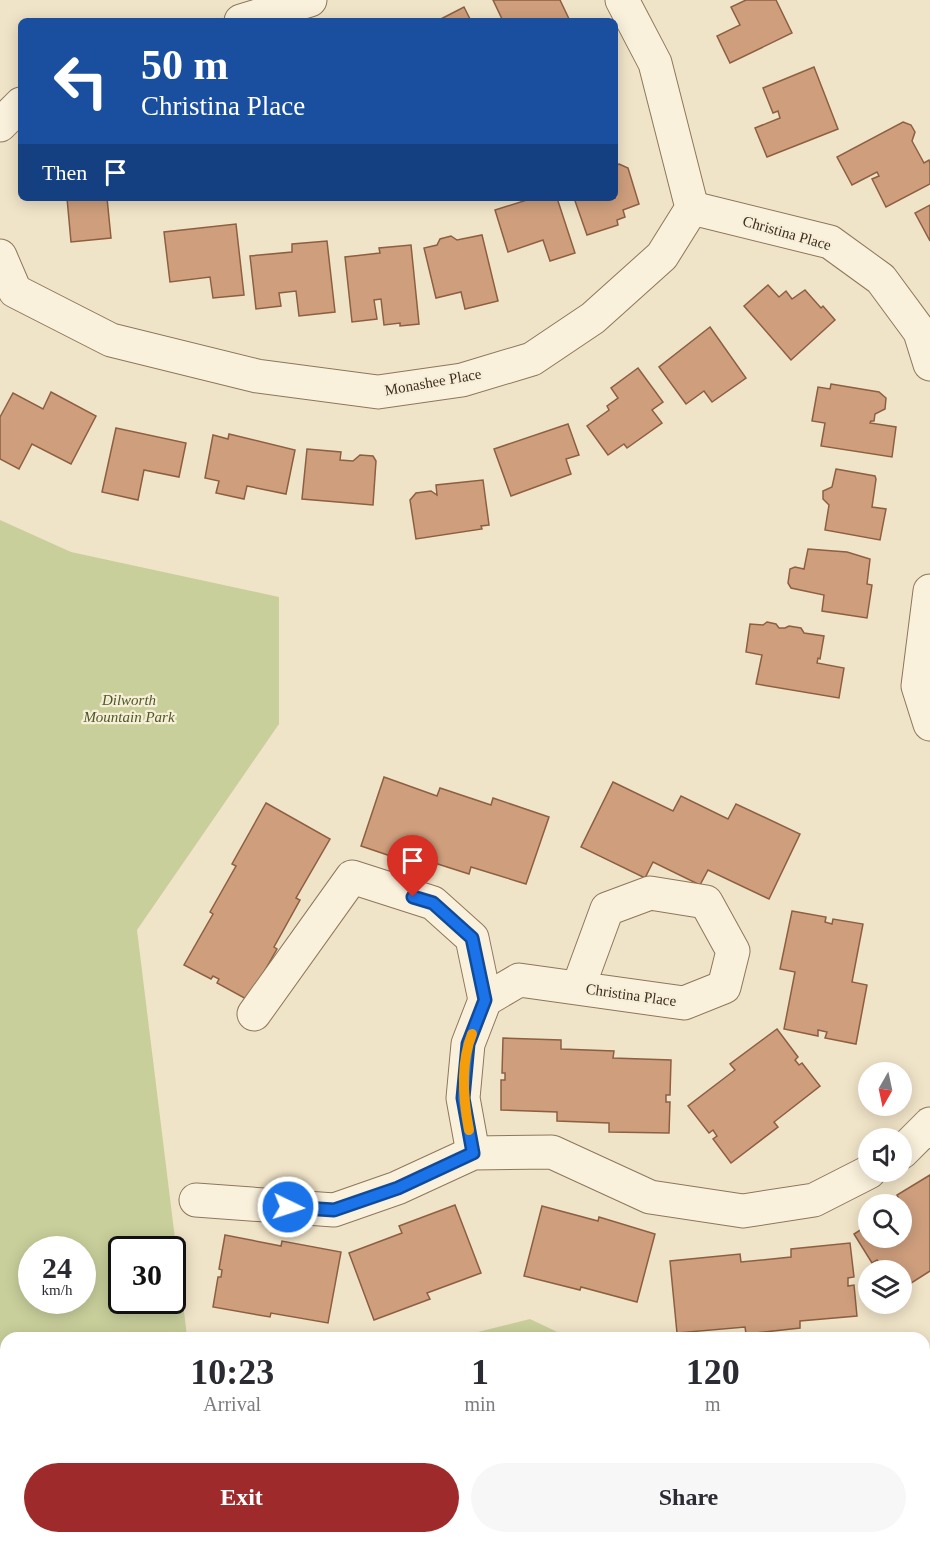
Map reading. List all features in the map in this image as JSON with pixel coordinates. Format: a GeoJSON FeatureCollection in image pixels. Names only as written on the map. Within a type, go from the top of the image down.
{"type":"FeatureCollection","features":[{"type":"Feature","properties":{"kind":"street"},"geometry":{"type":"LineString","coordinates":[[251,18],[310,0]]}},
{"type":"Feature","properties":{"kind":"street"},"geometry":{"type":"LineString","coordinates":[[622,0],[655,63],[692,208]]}},
{"type":"Feature","properties":{"kind":"street"},"geometry":{"type":"LineString","coordinates":[[0,124],[18,107]]}},
{"type":"Feature","properties":{"kind":"street","name":"Monashee Place"},"geometry":{"type":"LineString","coordinates":[[0,256],[15,291],[111,340],[257,376],[378,392],[462,380],[532,359],[593,318],[662,256],[692,208]]}},
{"type":"Feature","properties":{"kind":"street","name":"Christina Place"},"geometry":{"type":"LineString","coordinates":[[692,208],[830,242],[881,279],[920,332],[930,364]]}},
{"type":"Feature","properties":{"kind":"street"},"geometry":{"type":"LineString","coordinates":[[930,591],[918,686],[930,724]]}},
{"type":"Feature","properties":{"kind":"street"},"geometry":{"type":"LineString","coordinates":[[254,1014],[352,877],[433,903],[472,938],[485,1000],[468,1044],[463,1098],[473,1153]]}},
{"type":"Feature","properties":{"kind":"street","name":"Christina Place"},"geometry":{"type":"LineString","coordinates":[[485,1000],[519,980],[684,1003],[724,987],[733,951],[706,902],[650,893],[607,909],[578,988]]}},
{"type":"Feature","properties":{"kind":"street"},"geometry":{"type":"LineString","coordinates":[[912,1142],[930,1124]]}},
{"type":"Feature","properties":{"kind":"street"},"geometry":{"type":"LineString","coordinates":[[196,1200],[334,1210],[398,1188],[473,1153],[552,1152],[650,1197],[743,1211],[814,1200],[858,1178]]}},
{"type":"Feature","properties":{"kind":"green space","name":"Dilworth Mountain Park"},"geometry":{"type":"Polygon","coordinates":[[[0,520],[71,552],[279,597],[279,724],[137,930],[175,1236],[108,1236],[108,1314],[184,1314],[187,1332],[0,1332],[0,520]]]}},
{"type":"Feature","properties":{"kind":"green space"},"geometry":{"type":"Polygon","coordinates":[[[530,1319],[557,1332],[478,1332],[530,1319]]]}},
{"type":"Feature","properties":{"kind":"building"},"geometry":{"type":"Polygon","coordinates":[[[493,0],[560,0],[569,18],[502,18],[493,0]]]}},
{"type":"Feature","properties":{"kind":"building"},"geometry":{"type":"Polygon","coordinates":[[[746,0],[776,0],[792,33],[730,63],[717,36],[740,25],[731,7],[746,0]]]}},
{"type":"Feature","properties":{"kind":"building"},"geometry":{"type":"Polygon","coordinates":[[[464,7],[470,18],[443,18],[464,7]]]}},
{"type":"Feature","properties":{"kind":"building"},"geometry":{"type":"Polygon","coordinates":[[[814,67],[838,129],[767,157],[755,128],[780,118],[778,111],[773,113],[763,88],[814,67]]]}},
{"type":"Feature","properties":{"kind":"building"},"geometry":{"type":"Polygon","coordinates":[[[903,122],[911,125],[915,132],[912,141],[924,163],[929,160],[930,184],[886,207],[872,179],[879,176],[877,172],[852,185],[837,157],[903,122]]]}},
{"type":"Feature","properties":{"kind":"building"},"geometry":{"type":"Polygon","coordinates":[[[618,164],[628,168],[639,204],[623,210],[625,217],[617,220],[618,225],[587,235],[575,201],[618,201],[618,164]]]}},
{"type":"Feature","properties":{"kind":"building"},"geometry":{"type":"Polygon","coordinates":[[[67,201],[107,201],[111,238],[71,242],[67,201]]]}},
{"type":"Feature","properties":{"kind":"building"},"geometry":{"type":"Polygon","coordinates":[[[524,201],[558,201],[575,253],[550,261],[543,240],[508,252],[495,210],[524,201]]]}},
{"type":"Feature","properties":{"kind":"building"},"geometry":{"type":"Polygon","coordinates":[[[930,205],[930,241],[915,213],[930,205]]]}},
{"type":"Feature","properties":{"kind":"building"},"geometry":{"type":"Polygon","coordinates":[[[236,224],[244,295],[213,298],[210,277],[170,282],[164,232],[236,224]]]}},
{"type":"Feature","properties":{"kind":"building"},"geometry":{"type":"Polygon","coordinates":[[[482,235],[498,301],[465,309],[461,292],[436,298],[424,248],[437,245],[440,239],[451,236],[457,240],[482,235]]]}},
{"type":"Feature","properties":{"kind":"building"},"geometry":{"type":"Polygon","coordinates":[[[327,241],[335,312],[299,316],[296,291],[279,293],[281,306],[256,309],[250,256],[292,252],[292,244],[327,241]]]}},
{"type":"Feature","properties":{"kind":"building"},"geometry":{"type":"Polygon","coordinates":[[[411,245],[419,324],[384,325],[381,299],[374,300],[377,319],[352,322],[345,257],[380,253],[379,248],[411,245]]]}},
{"type":"Feature","properties":{"kind":"building"},"geometry":{"type":"Polygon","coordinates":[[[768,285],[779,297],[786,291],[792,299],[805,290],[835,320],[791,360],[744,306],[768,285]]]}},
{"type":"Feature","properties":{"kind":"building"},"geometry":{"type":"Polygon","coordinates":[[[710,327],[746,378],[712,402],[704,391],[686,404],[659,367],[710,327]]]}},
{"type":"Feature","properties":{"kind":"building"},"geometry":{"type":"Polygon","coordinates":[[[638,368],[663,402],[652,410],[662,423],[627,448],[624,444],[608,455],[587,426],[609,410],[607,406],[618,398],[611,388],[638,368]]]}},
{"type":"Feature","properties":{"kind":"building"},"geometry":{"type":"Polygon","coordinates":[[[831,384],[879,392],[886,398],[885,409],[875,414],[874,421],[870,423],[896,427],[892,457],[821,446],[825,423],[812,421],[818,387],[830,389],[831,384]]]}},
{"type":"Feature","properties":{"kind":"building"},"geometry":{"type":"Polygon","coordinates":[[[51,392],[96,416],[71,464],[32,444],[19,469],[0,459],[0,417],[13,393],[43,409],[51,392]]]}},
{"type":"Feature","properties":{"kind":"building"},"geometry":{"type":"Polygon","coordinates":[[[568,424],[579,455],[566,459],[571,474],[511,496],[494,449],[568,424]]]}},
{"type":"Feature","properties":{"kind":"building"},"geometry":{"type":"Polygon","coordinates":[[[116,428],[186,443],[179,477],[144,470],[138,500],[102,492],[116,428]]]}},
{"type":"Feature","properties":{"kind":"building"},"geometry":{"type":"Polygon","coordinates":[[[229,434],[295,450],[286,494],[247,486],[244,499],[216,493],[219,481],[205,478],[213,435],[228,439],[229,434]]]}},
{"type":"Feature","properties":{"kind":"building"},"geometry":{"type":"Polygon","coordinates":[[[307,449],[341,452],[340,460],[353,461],[360,455],[373,456],[376,461],[373,505],[302,499],[307,449]]]}},
{"type":"Feature","properties":{"kind":"building"},"geometry":{"type":"Polygon","coordinates":[[[836,469],[875,476],[872,507],[886,509],[880,540],[825,530],[829,505],[823,499],[823,491],[832,487],[836,469]]]}},
{"type":"Feature","properties":{"kind":"building"},"geometry":{"type":"Polygon","coordinates":[[[483,480],[489,525],[481,526],[482,529],[416,539],[410,500],[416,493],[431,491],[437,495],[436,485],[483,480]]]}},
{"type":"Feature","properties":{"kind":"building"},"geometry":{"type":"Polygon","coordinates":[[[808,549],[847,552],[870,559],[867,584],[872,585],[867,618],[822,611],[824,595],[791,588],[788,583],[790,569],[795,567],[804,569],[808,549]]]}},
{"type":"Feature","properties":{"kind":"building"},"geometry":{"type":"Polygon","coordinates":[[[767,622],[776,624],[779,628],[789,626],[801,628],[804,633],[824,636],[820,659],[818,658],[817,663],[844,668],[839,698],[756,684],[762,655],[746,652],[750,624],[763,625],[767,622]]]}},
{"type":"Feature","properties":{"kind":"building"},"geometry":{"type":"Polygon","coordinates":[[[384,777],[437,796],[440,788],[491,805],[493,798],[549,817],[526,884],[471,867],[469,874],[419,858],[417,865],[361,846],[384,777]]]}},
{"type":"Feature","properties":{"kind":"building"},"geometry":{"type":"Polygon","coordinates":[[[613,782],[673,811],[681,796],[728,819],[736,804],[800,834],[769,899],[708,870],[700,885],[653,862],[645,878],[581,847],[613,782]]]}},
{"type":"Feature","properties":{"kind":"building"},"geometry":{"type":"Polygon","coordinates":[[[266,803],[330,839],[296,898],[300,900],[274,947],[277,949],[248,1000],[217,983],[219,979],[213,976],[211,979],[184,965],[213,914],[210,912],[236,866],[232,864],[266,803]]]}},
{"type":"Feature","properties":{"kind":"building"},"geometry":{"type":"Polygon","coordinates":[[[792,911],[826,917],[825,922],[832,924],[833,919],[863,924],[852,982],[867,985],[856,1044],[825,1038],[827,1032],[818,1030],[818,1036],[784,1029],[795,972],[780,969],[792,911]]]}},
{"type":"Feature","properties":{"kind":"building"},"geometry":{"type":"Polygon","coordinates":[[[777,1029],[798,1057],[795,1060],[799,1065],[802,1063],[820,1086],[774,1122],[778,1127],[731,1163],[713,1139],[717,1136],[713,1130],[709,1133],[688,1106],[735,1070],[730,1064],[777,1029]]]}},
{"type":"Feature","properties":{"kind":"building"},"geometry":{"type":"Polygon","coordinates":[[[503,1038],[561,1040],[561,1049],[614,1051],[613,1058],[671,1060],[670,1095],[666,1095],[666,1102],[670,1102],[669,1133],[609,1132],[609,1123],[557,1121],[557,1112],[501,1110],[501,1080],[505,1080],[505,1073],[502,1073],[503,1038]]]}},
{"type":"Feature","properties":{"kind":"building"},"geometry":{"type":"Polygon","coordinates":[[[930,1175],[930,1271],[912,1283],[912,1260],[870,1260],[863,1248],[912,1248],[912,1194],[899,1194],[930,1175]]]}},
{"type":"Feature","properties":{"kind":"building"},"geometry":{"type":"Polygon","coordinates":[[[455,1205],[481,1273],[427,1293],[430,1299],[374,1320],[349,1253],[402,1233],[399,1226],[455,1205]]]}},
{"type":"Feature","properties":{"kind":"building"},"geometry":{"type":"Polygon","coordinates":[[[542,1206],[598,1221],[599,1217],[655,1234],[637,1302],[581,1287],[580,1290],[524,1276],[542,1206]]]}},
{"type":"Feature","properties":{"kind":"building"},"geometry":{"type":"Polygon","coordinates":[[[225,1235],[281,1246],[282,1241],[341,1252],[328,1323],[271,1313],[270,1317],[213,1307],[218,1277],[221,1277],[222,1270],[219,1269],[225,1235]]]}},
{"type":"Feature","properties":{"kind":"building"},"geometry":{"type":"Polygon","coordinates":[[[850,1243],[854,1277],[848,1278],[848,1286],[854,1285],[857,1316],[800,1321],[800,1328],[764,1332],[746,1332],[745,1327],[677,1332],[670,1261],[740,1254],[741,1262],[791,1257],[791,1249],[850,1243]]]}},
{"type":"Feature","properties":{"kind":"slow traffic"},"geometry":{"type":"LineString","coordinates":[[469,1130],[463,1098],[468,1044],[472,1034]]}},
{"type":"Feature","properties":{"kind":"route"},"geometry":{"type":"LineString","coordinates":[[288,1207],[334,1210],[398,1188],[473,1153],[463,1098],[468,1044],[485,1000],[472,938],[433,903],[413,897]]}}]}
